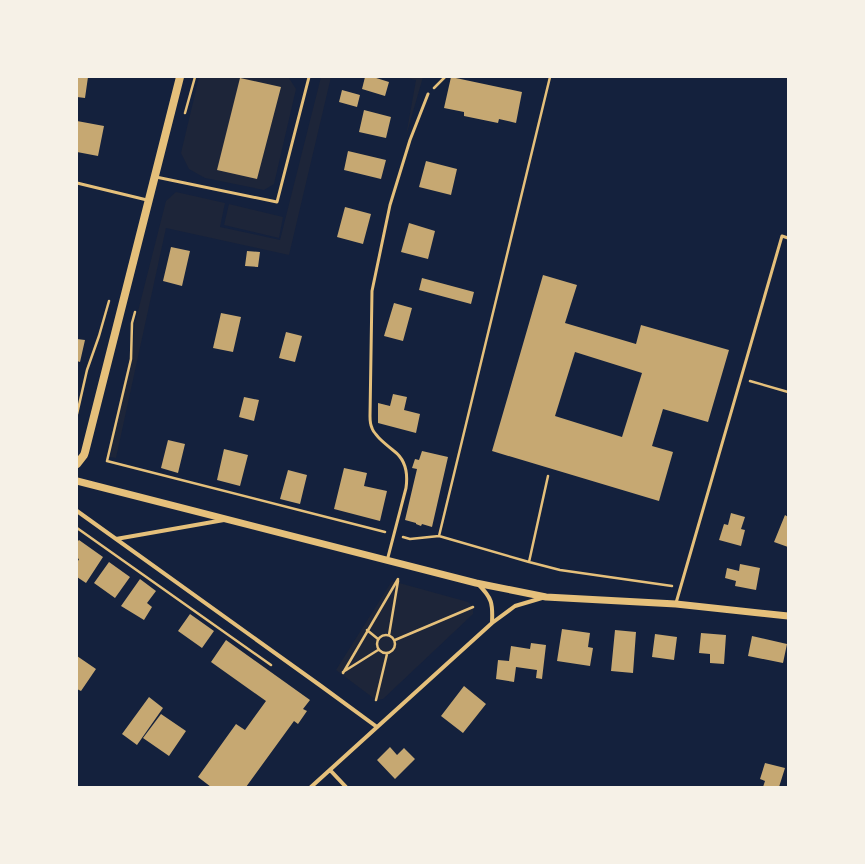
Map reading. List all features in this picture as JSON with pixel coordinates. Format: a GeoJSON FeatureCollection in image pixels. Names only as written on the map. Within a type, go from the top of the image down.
{"type":"FeatureCollection","features":[{"type":"Feature","properties":{"kind":"main road"},"geometry":{"type":"LineString","coordinates":[[77,464],[84,455],[180,77]]}},
{"type":"Feature","properties":{"kind":"street"},"geometry":{"type":"LineString","coordinates":[[77,481],[387,561],[476,583],[546,597],[676,604],[788,616]]}},
{"type":"Feature","properties":{"kind":"street"},"geometry":{"type":"LineString","coordinates":[[77,512],[377,727]]}},
{"type":"Feature","properties":{"kind":"street"},"geometry":{"type":"LineString","coordinates":[[116,539],[227,520]]}},
{"type":"Feature","properties":{"kind":"street"},"geometry":{"type":"LineString","coordinates":[[476,583],[485,591],[491,600],[493,610],[492,623]]}},
{"type":"Feature","properties":{"kind":"street"},"geometry":{"type":"LineString","coordinates":[[311,787],[492,623],[515,606],[546,597]]}},
{"type":"Feature","properties":{"kind":"street"},"geometry":{"type":"LineString","coordinates":[[330,770],[346,787]]}},
{"type":"Feature","properties":{"kind":"lane"},"geometry":{"type":"LineString","coordinates":[[155,176],[277,202],[309,77]]}},
{"type":"Feature","properties":{"kind":"lane"},"geometry":{"type":"LineString","coordinates":[[387,561],[407,479],[404,463],[401,457],[382,442],[371,427],[372,291],[390,205],[410,140],[428,94]]}},
{"type":"Feature","properties":{"kind":"lane"},"geometry":{"type":"LineString","coordinates":[[77,183],[149,200]]}},
{"type":"Feature","properties":{"kind":"lane"},"geometry":{"type":"LineString","coordinates":[[676,604],[782,236],[788,238]]}},
{"type":"Feature","properties":{"kind":"path"},"geometry":{"type":"LineString","coordinates":[[185,113],[195,77]]}},
{"type":"Feature","properties":{"kind":"path"},"geometry":{"type":"LineString","coordinates":[[428,94],[445,77]]}},
{"type":"Feature","properties":{"kind":"path"},"geometry":{"type":"LineString","coordinates":[[439,536],[550,77]]}},
{"type":"Feature","properties":{"kind":"path"},"geometry":{"type":"LineString","coordinates":[[77,414],[87,370],[99,336],[109,300]]}},
{"type":"Feature","properties":{"kind":"path"},"geometry":{"type":"LineString","coordinates":[[136,308],[132,323],[131,359],[107,461],[410,539],[439,536],[560,570],[680,588]]}},
{"type":"Feature","properties":{"kind":"path"},"geometry":{"type":"LineString","coordinates":[[741,378],[788,392]]}},
{"type":"Feature","properties":{"kind":"path"},"geometry":{"type":"LineString","coordinates":[[529,562],[548,476]]}},
{"type":"Feature","properties":{"kind":"path"},"geometry":{"type":"LineString","coordinates":[[77,528],[272,666]]}},
{"type":"Feature","properties":{"kind":"path"},"geometry":{"type":"LineString","coordinates":[[378,650],[343,673],[398,579],[389,635]]}},
{"type":"Feature","properties":{"kind":"path"},"geometry":{"type":"LineString","coordinates":[[395,640],[473,607]]}},
{"type":"Feature","properties":{"kind":"path"},"geometry":{"type":"LineString","coordinates":[[367,630],[378,639]]}},
{"type":"Feature","properties":{"kind":"path"},"geometry":{"type":"LineString","coordinates":[[387,654],[378,650],[376,644],[378,639],[383,635],[389,635],[395,640]]}},
{"type":"Feature","properties":{"kind":"path"},"geometry":{"type":"LineString","coordinates":[[376,700],[387,654],[395,647],[395,640]]}},
{"type":"Feature","properties":{"kind":"shaded area"},"geometry":{"type":"Polygon","coordinates":[[[199,77],[289,78],[296,89],[274,184],[264,190],[205,178],[189,169],[181,153],[199,77]]]}},
{"type":"Feature","properties":{"kind":"shaded area"},"geometry":{"type":"Polygon","coordinates":[[[321,77],[331,77],[289,255],[166,228],[116,458],[110,457],[132,356],[135,323],[166,201],[176,192],[225,203],[220,227],[280,240],[321,77]]]}},
{"type":"Feature","properties":{"kind":"shaded area"},"geometry":{"type":"Polygon","coordinates":[[[403,77],[423,77],[406,136],[416,80],[403,77]]]}},
{"type":"Feature","properties":{"kind":"shaded area"},"geometry":{"type":"Polygon","coordinates":[[[229,204],[283,217],[279,238],[224,225],[229,204]]]}},
{"type":"Feature","properties":{"kind":"shaded area"},"geometry":{"type":"Polygon","coordinates":[[[392,581],[468,602],[473,607],[473,614],[383,699],[376,700],[336,670],[392,581]]]}},
{"type":"Feature","properties":{"kind":"building"},"geometry":{"type":"Polygon","coordinates":[[[77,77],[88,77],[85,98],[77,97],[77,77]]]}},
{"type":"Feature","properties":{"kind":"building"},"geometry":{"type":"Polygon","coordinates":[[[365,77],[373,77],[389,82],[385,96],[362,89],[365,77]]]}},
{"type":"Feature","properties":{"kind":"building"},"geometry":{"type":"Polygon","coordinates":[[[451,77],[522,92],[516,123],[499,119],[498,123],[464,116],[464,112],[444,108],[451,77]]]}},
{"type":"Feature","properties":{"kind":"building"},"geometry":{"type":"Polygon","coordinates":[[[240,78],[281,87],[257,179],[217,170],[240,78]]]}},
{"type":"Feature","properties":{"kind":"building"},"geometry":{"type":"Polygon","coordinates":[[[342,90],[360,95],[357,107],[339,102],[342,90]]]}},
{"type":"Feature","properties":{"kind":"building"},"geometry":{"type":"Polygon","coordinates":[[[364,110],[391,117],[386,138],[359,132],[364,110]]]}},
{"type":"Feature","properties":{"kind":"building"},"geometry":{"type":"Polygon","coordinates":[[[77,121],[104,126],[98,156],[77,152],[77,121]]]}},
{"type":"Feature","properties":{"kind":"building"},"geometry":{"type":"Polygon","coordinates":[[[348,151],[386,160],[381,179],[344,170],[348,151]]]}},
{"type":"Feature","properties":{"kind":"building"},"geometry":{"type":"Polygon","coordinates":[[[426,161],[457,169],[451,195],[419,187],[426,161]]]}},
{"type":"Feature","properties":{"kind":"building"},"geometry":{"type":"Polygon","coordinates":[[[345,207],[371,214],[363,244],[337,237],[345,207]]]}},
{"type":"Feature","properties":{"kind":"building"},"geometry":{"type":"Polygon","coordinates":[[[409,223],[435,231],[428,259],[401,252],[409,223]]]}},
{"type":"Feature","properties":{"kind":"building"},"geometry":{"type":"Polygon","coordinates":[[[171,247],[190,251],[182,286],[163,281],[171,247]]]}},
{"type":"Feature","properties":{"kind":"building"},"geometry":{"type":"Polygon","coordinates":[[[247,251],[260,252],[258,267],[245,266],[247,251]]]}},
{"type":"Feature","properties":{"kind":"building"},"geometry":{"type":"Polygon","coordinates":[[[543,275],[577,285],[565,323],[636,344],[641,325],[729,350],[708,422],[663,409],[652,446],[673,452],[659,501],[492,451],[543,275]],[[575,352],[555,416],[622,437],[642,373],[575,352]]]}},
{"type":"Feature","properties":{"kind":"building"},"geometry":{"type":"Polygon","coordinates":[[[422,278],[474,292],[471,304],[419,290],[422,278]]]}},
{"type":"Feature","properties":{"kind":"building"},"geometry":{"type":"Polygon","coordinates":[[[394,303],[412,308],[403,341],[384,336],[394,303]]]}},
{"type":"Feature","properties":{"kind":"building"},"geometry":{"type":"Polygon","coordinates":[[[221,313],[241,317],[233,352],[213,348],[221,313]]]}},
{"type":"Feature","properties":{"kind":"building"},"geometry":{"type":"Polygon","coordinates":[[[286,332],[302,336],[295,362],[279,358],[286,332]]]}},
{"type":"Feature","properties":{"kind":"building"},"geometry":{"type":"Polygon","coordinates":[[[77,339],[85,340],[80,362],[77,361],[77,339]]]}},
{"type":"Feature","properties":{"kind":"building"},"geometry":{"type":"Polygon","coordinates":[[[393,394],[407,397],[404,410],[420,414],[416,433],[378,423],[378,403],[390,406],[393,394]]]}},
{"type":"Feature","properties":{"kind":"building"},"geometry":{"type":"Polygon","coordinates":[[[244,397],[259,400],[254,421],[239,417],[244,397]]]}},
{"type":"Feature","properties":{"kind":"building"},"geometry":{"type":"Polygon","coordinates":[[[168,440],[185,444],[178,473],[161,468],[168,440]]]}},
{"type":"Feature","properties":{"kind":"building"},"geometry":{"type":"Polygon","coordinates":[[[224,449],[248,455],[240,486],[217,480],[224,449]]]}},
{"type":"Feature","properties":{"kind":"building"},"geometry":{"type":"Polygon","coordinates":[[[422,451],[448,457],[432,527],[422,524],[421,526],[405,520],[417,469],[412,468],[415,459],[419,460],[422,451]]]}},
{"type":"Feature","properties":{"kind":"building"},"geometry":{"type":"Polygon","coordinates":[[[344,468],[367,473],[364,486],[387,491],[380,521],[334,509],[344,468]]]}},
{"type":"Feature","properties":{"kind":"building"},"geometry":{"type":"Polygon","coordinates":[[[288,470],[307,475],[300,504],[280,499],[288,470]]]}},
{"type":"Feature","properties":{"kind":"building"},"geometry":{"type":"Polygon","coordinates":[[[731,513],[745,517],[741,529],[745,530],[741,546],[719,540],[724,524],[728,525],[731,513]]]}},
{"type":"Feature","properties":{"kind":"building"},"geometry":{"type":"Polygon","coordinates":[[[785,515],[788,517],[788,547],[774,542],[785,515]]]}},
{"type":"Feature","properties":{"kind":"building"},"geometry":{"type":"Polygon","coordinates":[[[79,540],[103,557],[86,583],[77,577],[77,563],[79,559],[77,558],[77,542],[79,540]]]}},
{"type":"Feature","properties":{"kind":"building"},"geometry":{"type":"Polygon","coordinates":[[[109,562],[130,577],[115,598],[94,583],[109,562]]]}},
{"type":"Feature","properties":{"kind":"building"},"geometry":{"type":"Polygon","coordinates":[[[740,564],[760,568],[756,590],[735,586],[736,581],[725,578],[727,568],[739,571],[740,564]]]}},
{"type":"Feature","properties":{"kind":"building"},"geometry":{"type":"Polygon","coordinates":[[[140,579],[156,591],[147,603],[152,607],[144,620],[121,606],[140,579]]]}},
{"type":"Feature","properties":{"kind":"building"},"geometry":{"type":"Polygon","coordinates":[[[190,614],[214,631],[202,648],[178,631],[190,614]]]}},
{"type":"Feature","properties":{"kind":"building"},"geometry":{"type":"Polygon","coordinates":[[[562,629],[590,633],[588,647],[593,648],[590,666],[557,661],[562,629]]]}},
{"type":"Feature","properties":{"kind":"building"},"geometry":{"type":"Polygon","coordinates":[[[615,630],[636,632],[633,673],[611,671],[615,630]]]}},
{"type":"Feature","properties":{"kind":"building"},"geometry":{"type":"Polygon","coordinates":[[[701,633],[726,635],[724,664],[710,663],[710,654],[699,653],[701,633]]]}},
{"type":"Feature","properties":{"kind":"building"},"geometry":{"type":"Polygon","coordinates":[[[655,634],[677,637],[674,660],[652,657],[655,634]]]}},
{"type":"Feature","properties":{"kind":"building"},"geometry":{"type":"Polygon","coordinates":[[[752,636],[787,644],[783,663],[748,656],[752,636]]]}},
{"type":"Feature","properties":{"kind":"building"},"geometry":{"type":"Polygon","coordinates":[[[226,640],[310,700],[303,709],[307,711],[298,724],[294,721],[246,787],[211,787],[198,777],[236,724],[245,730],[266,701],[211,662],[226,640]]]}},
{"type":"Feature","properties":{"kind":"building"},"geometry":{"type":"Polygon","coordinates":[[[531,643],[546,645],[542,679],[536,678],[537,670],[516,667],[514,682],[496,679],[498,660],[509,661],[511,646],[530,649],[531,643]]]}},
{"type":"Feature","properties":{"kind":"building"},"geometry":{"type":"Polygon","coordinates":[[[77,656],[96,669],[81,691],[77,689],[77,656]]]}},
{"type":"Feature","properties":{"kind":"building"},"geometry":{"type":"Polygon","coordinates":[[[464,686],[486,704],[463,733],[441,716],[464,686]]]}},
{"type":"Feature","properties":{"kind":"building"},"geometry":{"type":"Polygon","coordinates":[[[149,697],[163,708],[137,745],[122,734],[149,697]]]}},
{"type":"Feature","properties":{"kind":"building"},"geometry":{"type":"Polygon","coordinates":[[[161,714],[186,731],[169,756],[143,738],[161,714]]]}},
{"type":"Feature","properties":{"kind":"building"},"geometry":{"type":"Polygon","coordinates":[[[390,747],[397,755],[404,748],[415,759],[395,779],[377,760],[390,747]]]}},
{"type":"Feature","properties":{"kind":"building"},"geometry":{"type":"Polygon","coordinates":[[[765,763],[785,768],[779,787],[763,787],[765,781],[760,779],[765,763]]]}}]}
